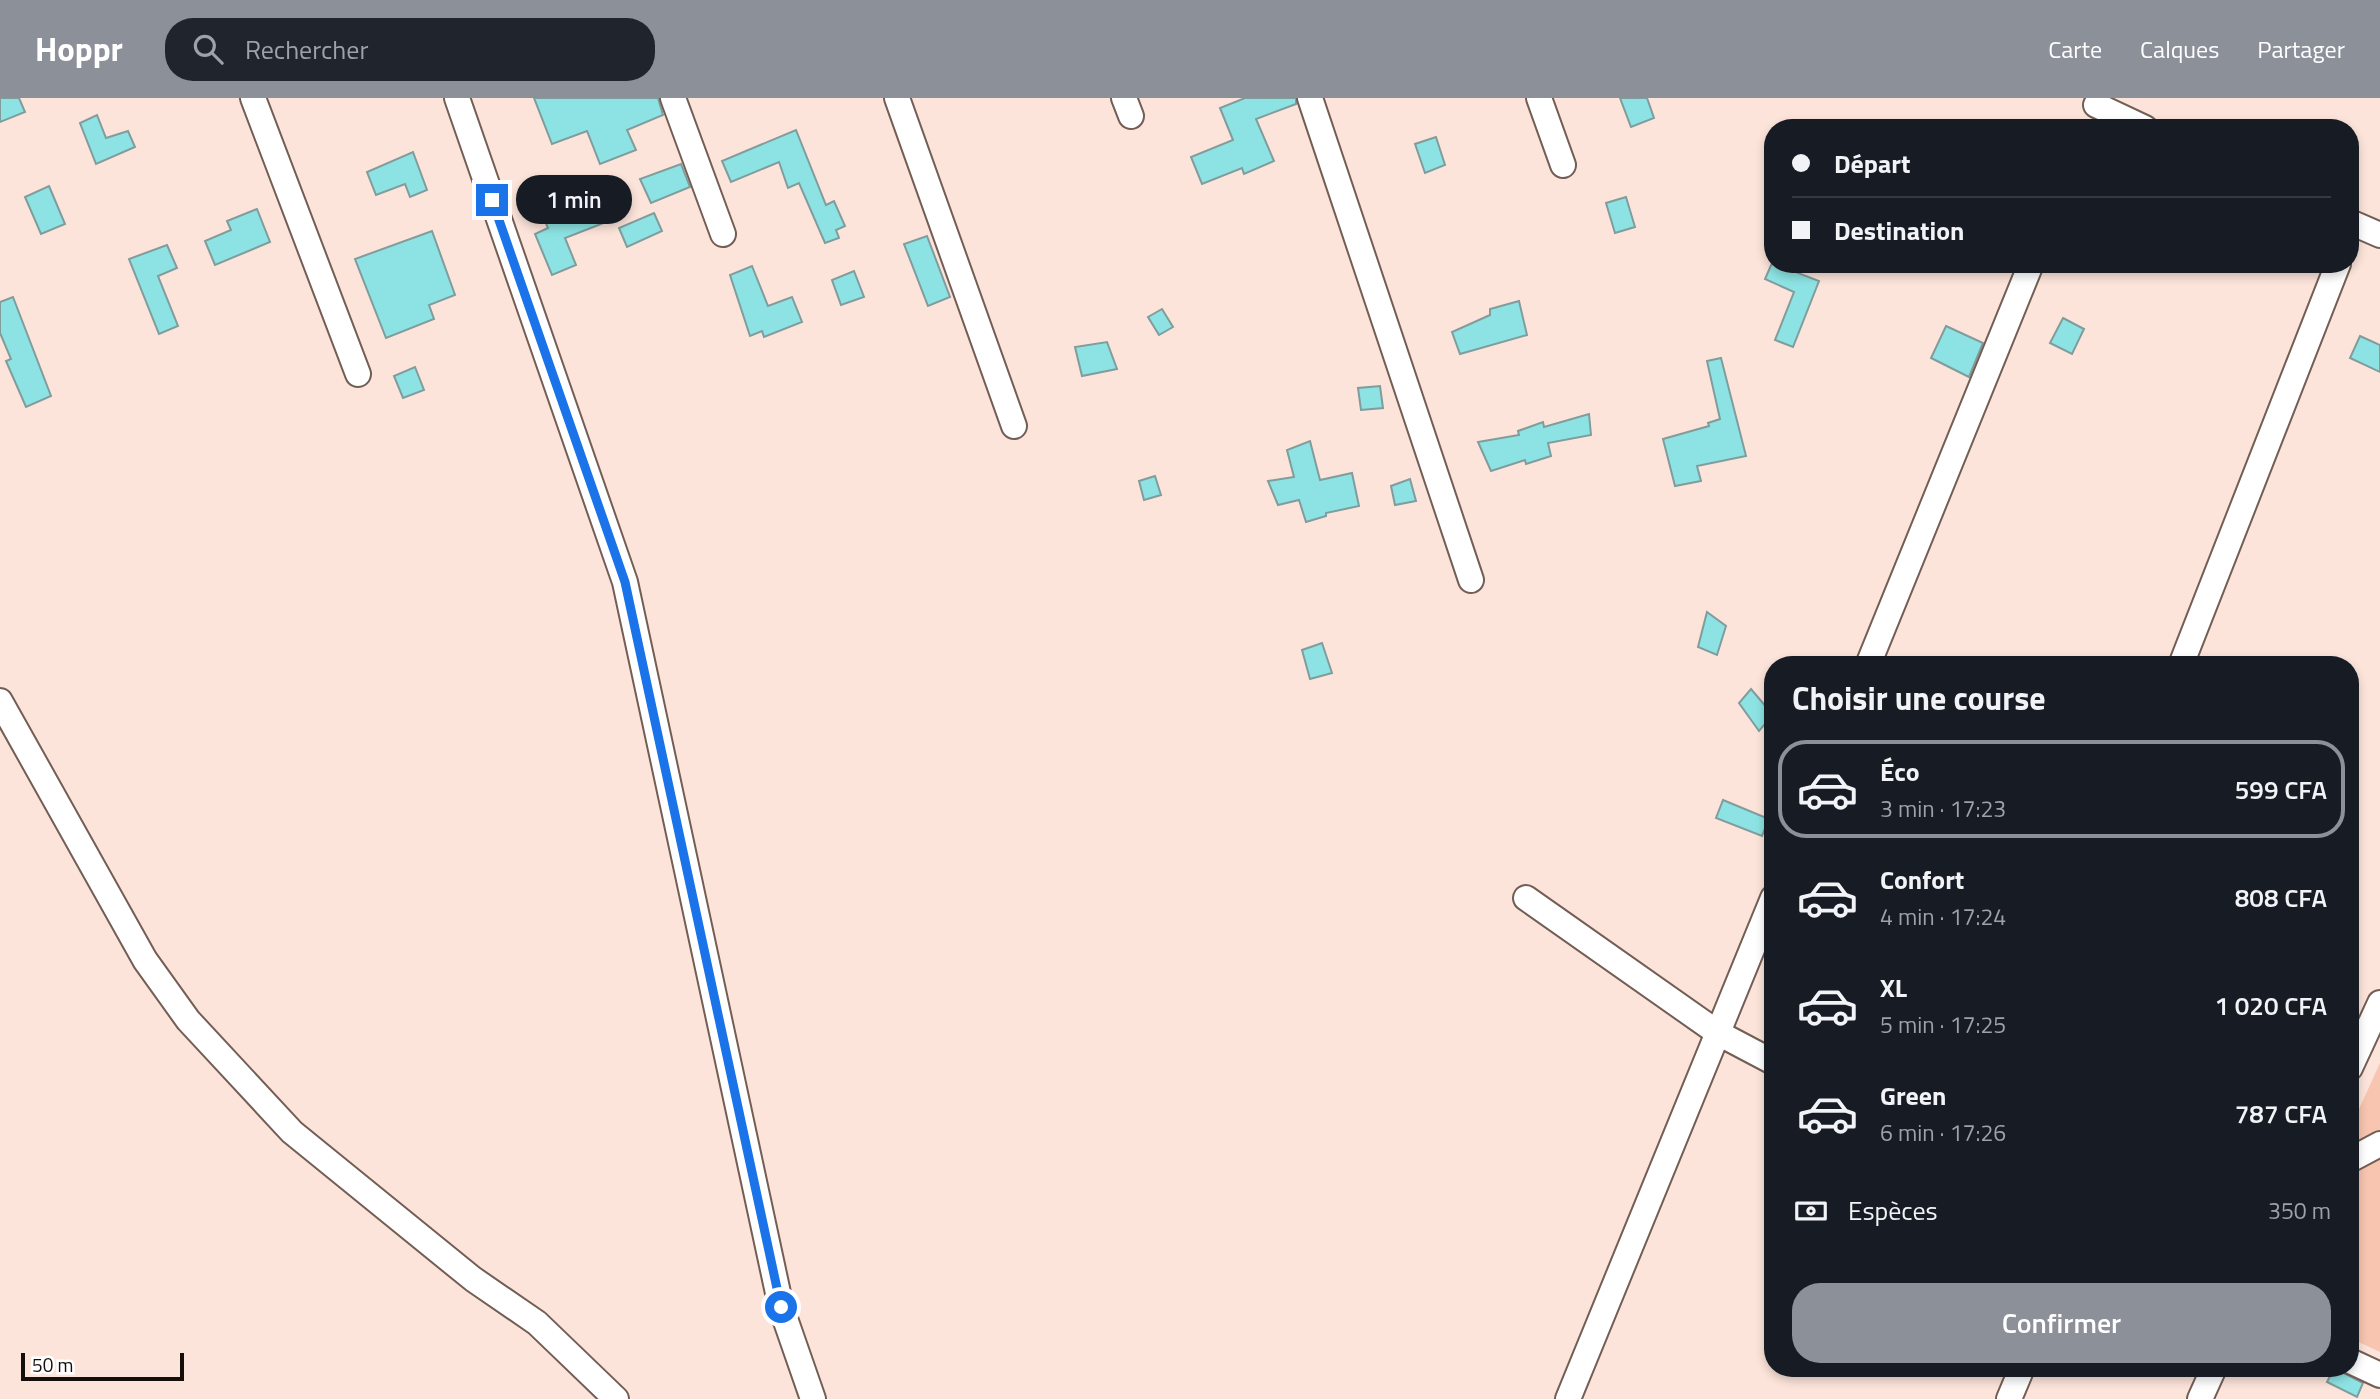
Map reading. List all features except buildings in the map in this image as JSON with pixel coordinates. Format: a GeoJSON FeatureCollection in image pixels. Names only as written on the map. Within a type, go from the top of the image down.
{"type":"FeatureCollection","features":[{"type":"Feature","properties":{"kind":"street"},"geometry":{"type":"LineString","coordinates":[[253,98],[358,374]]}},
{"type":"Feature","properties":{"kind":"street"},"geometry":{"type":"LineString","coordinates":[[457,98],[625,582],[781,1307],[813,1399]]}},
{"type":"Feature","properties":{"kind":"street"},"geometry":{"type":"LineString","coordinates":[[673,98],[723,234]]}},
{"type":"Feature","properties":{"kind":"street"},"geometry":{"type":"LineString","coordinates":[[897,98],[1014,426]]}},
{"type":"Feature","properties":{"kind":"street"},"geometry":{"type":"LineString","coordinates":[[1310,98],[1471,580]]}},
{"type":"Feature","properties":{"kind":"street"},"geometry":{"type":"LineString","coordinates":[[1539,98],[1563,165]]}},
{"type":"Feature","properties":{"kind":"street"},"geometry":{"type":"LineString","coordinates":[[2094,110],[2120,119]]}},
{"type":"Feature","properties":{"kind":"street"},"geometry":{"type":"LineString","coordinates":[[2359,228],[2380,236]]}},
{"type":"Feature","properties":{"kind":"street"},"geometry":{"type":"LineString","coordinates":[[1872,656],[2027,273]]}},
{"type":"Feature","properties":{"kind":"street"},"geometry":{"type":"LineString","coordinates":[[2185,656],[2334,273]]}},
{"type":"Feature","properties":{"kind":"street"},"geometry":{"type":"LineString","coordinates":[[0,701],[145,960],[197,1029],[292,1132],[473,1279],[537,1323],[616,1399]]}},
{"type":"Feature","properties":{"kind":"street"},"geometry":{"type":"LineString","coordinates":[[1526,898],[1718,1033],[1764,1057]]}},
{"type":"Feature","properties":{"kind":"street"},"geometry":{"type":"LineString","coordinates":[[1568,1399],[1764,920]]}},
{"type":"Feature","properties":{"kind":"street"},"geometry":{"type":"LineString","coordinates":[[2359,1048],[2380,1003]]}},
{"type":"Feature","properties":{"kind":"street"},"geometry":{"type":"LineString","coordinates":[[2359,1155],[2380,1144]]}},
{"type":"Feature","properties":{"kind":"street"},"geometry":{"type":"LineString","coordinates":[[2359,1365],[2380,1375]]}},
{"type":"Feature","properties":{"kind":"street"},"geometry":{"type":"LineString","coordinates":[[2009,1399],[2018,1377]]}},
{"type":"Feature","properties":{"kind":"street"},"geometry":{"type":"LineString","coordinates":[[2200,1399],[2210,1377]]}},
{"type":"Feature","properties":{"kind":"shaded area"},"geometry":{"type":"Polygon","coordinates":[[[2380,1063],[2380,1352],[2359,1342],[2359,1109],[2380,1063]]]}},
{"type":"Feature","properties":{"kind":"route"},"geometry":{"type":"LineString","coordinates":[[492,200],[625,582],[781,1307]]}}]}
